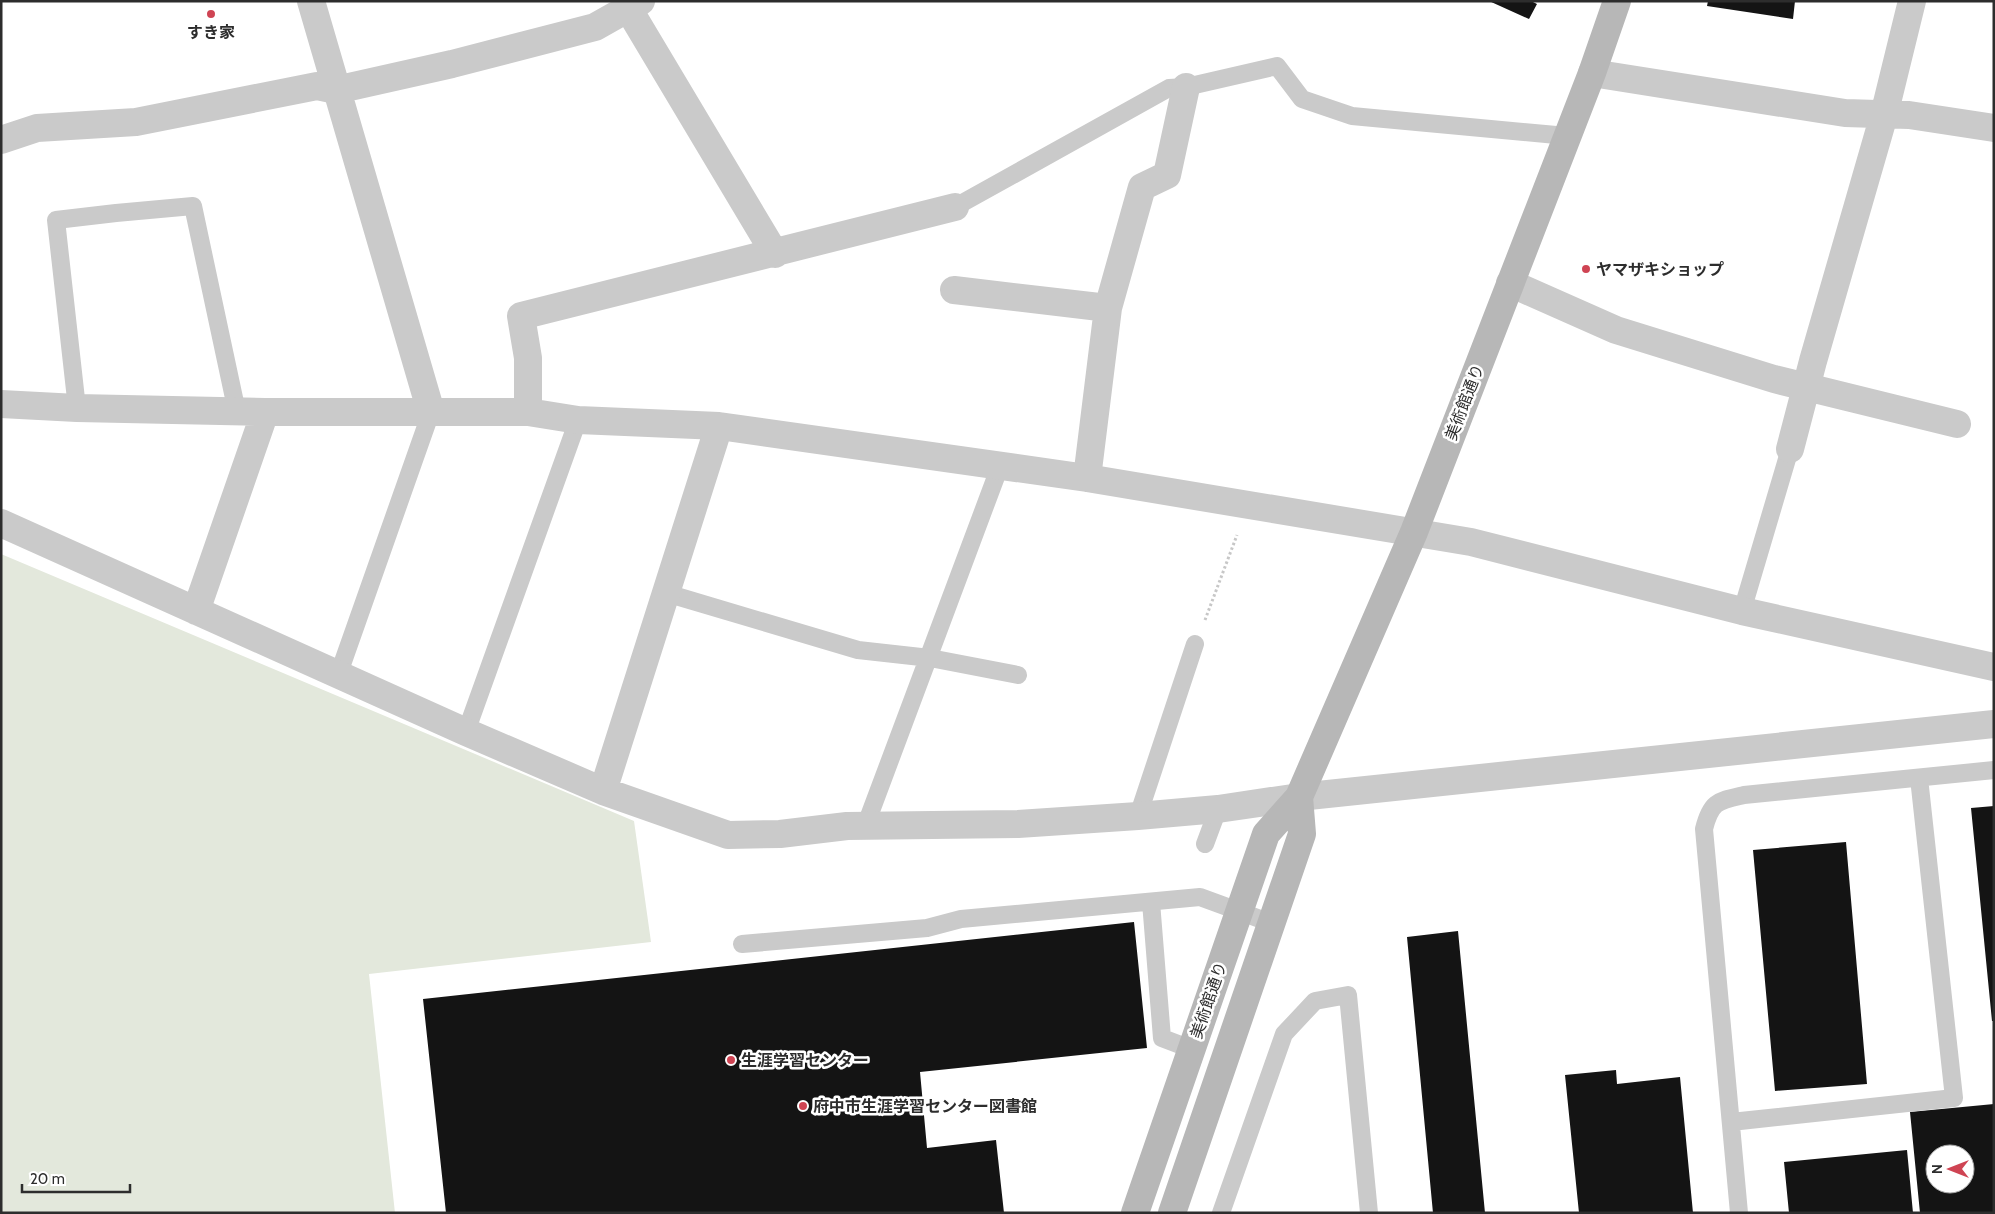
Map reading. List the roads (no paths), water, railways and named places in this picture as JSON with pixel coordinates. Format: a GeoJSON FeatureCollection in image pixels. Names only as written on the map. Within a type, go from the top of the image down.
{"type":"FeatureCollection","features":[{"type":"Feature","properties":{"kind":"street"},"geometry":{"type":"LineString","coordinates":[[311,1],[430,412]]}},
{"type":"Feature","properties":{"kind":"street","name":"美術館通り"},"geometry":{"type":"LineString","coordinates":[[1135,1213],[1266,834],[1299,797],[1414,532],[1592,73],[1617,1]]}},
{"type":"Feature","properties":{"kind":"street"},"geometry":{"type":"LineString","coordinates":[[1790,449],[1884,115],[1912,1]]}},
{"type":"Feature","properties":{"kind":"street"},"geometry":{"type":"LineString","coordinates":[[1,140],[36,128],[136,122],[317,86],[336,90],[452,64],[595,26],[634,5],[775,254]]}},
{"type":"Feature","properties":{"kind":"street"},"geometry":{"type":"LineString","coordinates":[[1592,73],[1845,113],[1908,115],[1994,128]]}},
{"type":"Feature","properties":{"kind":"street"},"geometry":{"type":"LineString","coordinates":[[1087,478],[1108,308],[1142,186],[1168,175],[1186,87]]}},
{"type":"Feature","properties":{"kind":"street"},"geometry":{"type":"LineString","coordinates":[[528,412],[528,358],[521,316],[775,254],[955,207]]}},
{"type":"Feature","properties":{"kind":"street"},"geometry":{"type":"LineString","coordinates":[[1510,282],[1616,330],[1807,387],[1957,424]]}},
{"type":"Feature","properties":{"kind":"street"},"geometry":{"type":"LineString","coordinates":[[954,290],[1108,308]]}},
{"type":"Feature","properties":{"kind":"street"},"geometry":{"type":"LineString","coordinates":[[1,404],[237,412],[528,412],[578,420],[719,426],[1087,478],[1471,542],[1742,611],[1994,667]]}},
{"type":"Feature","properties":{"kind":"street"},"geometry":{"type":"LineString","coordinates":[[196,611],[265,412]]}},
{"type":"Feature","properties":{"kind":"street"},"geometry":{"type":"LineString","coordinates":[[604,791],[719,426]]}},
{"type":"Feature","properties":{"kind":"street"},"geometry":{"type":"LineString","coordinates":[[1,523],[339,673],[466,732],[604,791],[728,835],[780,834],[846,826],[1018,824],[1218,809],[1299,797],[1994,724]]}},
{"type":"Feature","properties":{"kind":"street","name":"美術館通り"},"geometry":{"type":"LineString","coordinates":[[1172,1213],[1302,834],[1299,797]]}},
{"type":"Feature","properties":{"kind":"lane"},"geometry":{"type":"LineString","coordinates":[[955,207],[1169,88],[1186,87],[1277,66],[1302,99],[1352,116],[1567,136]]}},
{"type":"Feature","properties":{"kind":"lane"},"geometry":{"type":"LineString","coordinates":[[77,408],[56,220],[193,206],[237,412]]}},
{"type":"Feature","properties":{"kind":"lane"},"geometry":{"type":"LineString","coordinates":[[339,673],[430,412]]}},
{"type":"Feature","properties":{"kind":"lane"},"geometry":{"type":"LineString","coordinates":[[466,732],[578,420]]}},
{"type":"Feature","properties":{"kind":"lane"},"geometry":{"type":"LineString","coordinates":[[1742,611],[1790,449]]}},
{"type":"Feature","properties":{"kind":"lane"},"geometry":{"type":"LineString","coordinates":[[865,827],[930,658],[1000,466]]}},
{"type":"Feature","properties":{"kind":"lane"},"geometry":{"type":"LineString","coordinates":[[666,593],[858,650],[930,658],[1018,675]]}},
{"type":"Feature","properties":{"kind":"lane"},"geometry":{"type":"LineString","coordinates":[[1138,816],[1195,644]]}},
{"type":"Feature","properties":{"kind":"lane"},"geometry":{"type":"LineString","coordinates":[[1739,1213],[1704,828],[1708,812],[1720,800],[1744,795],[1994,770]]}},
{"type":"Feature","properties":{"kind":"lane"},"geometry":{"type":"LineString","coordinates":[[1731,1122],[1954,1098],[1919,778]]}},
{"type":"Feature","properties":{"kind":"lane"},"geometry":{"type":"LineString","coordinates":[[1205,844],[1218,809]]}},
{"type":"Feature","properties":{"kind":"lane"},"geometry":{"type":"LineString","coordinates":[[742,944],[927,928],[961,919],[1200,897],[1272,923]]}},
{"type":"Feature","properties":{"kind":"lane"},"geometry":{"type":"LineString","coordinates":[[1151,902],[1162,1038],[1191,1049]]}},
{"type":"Feature","properties":{"kind":"lane"},"geometry":{"type":"LineString","coordinates":[[1221,1213],[1284,1034],[1315,1001],[1348,995],[1369,1213]]}},
{"type":"Feature","properties":{"kind":"place","name":"すき家"},"geometry":{"type":"Point","coordinates":[211,14]}},
{"type":"Feature","properties":{"kind":"place","name":"ヤマザキショップ"},"geometry":{"type":"Point","coordinates":[1586,269]}},
{"type":"Feature","properties":{"kind":"place","name":"生涯学習センター"},"geometry":{"type":"Point","coordinates":[731,1060]}},
{"type":"Feature","properties":{"kind":"place","name":"府中市生涯学習センター図書館"},"geometry":{"type":"Point","coordinates":[803,1106]}}]}
